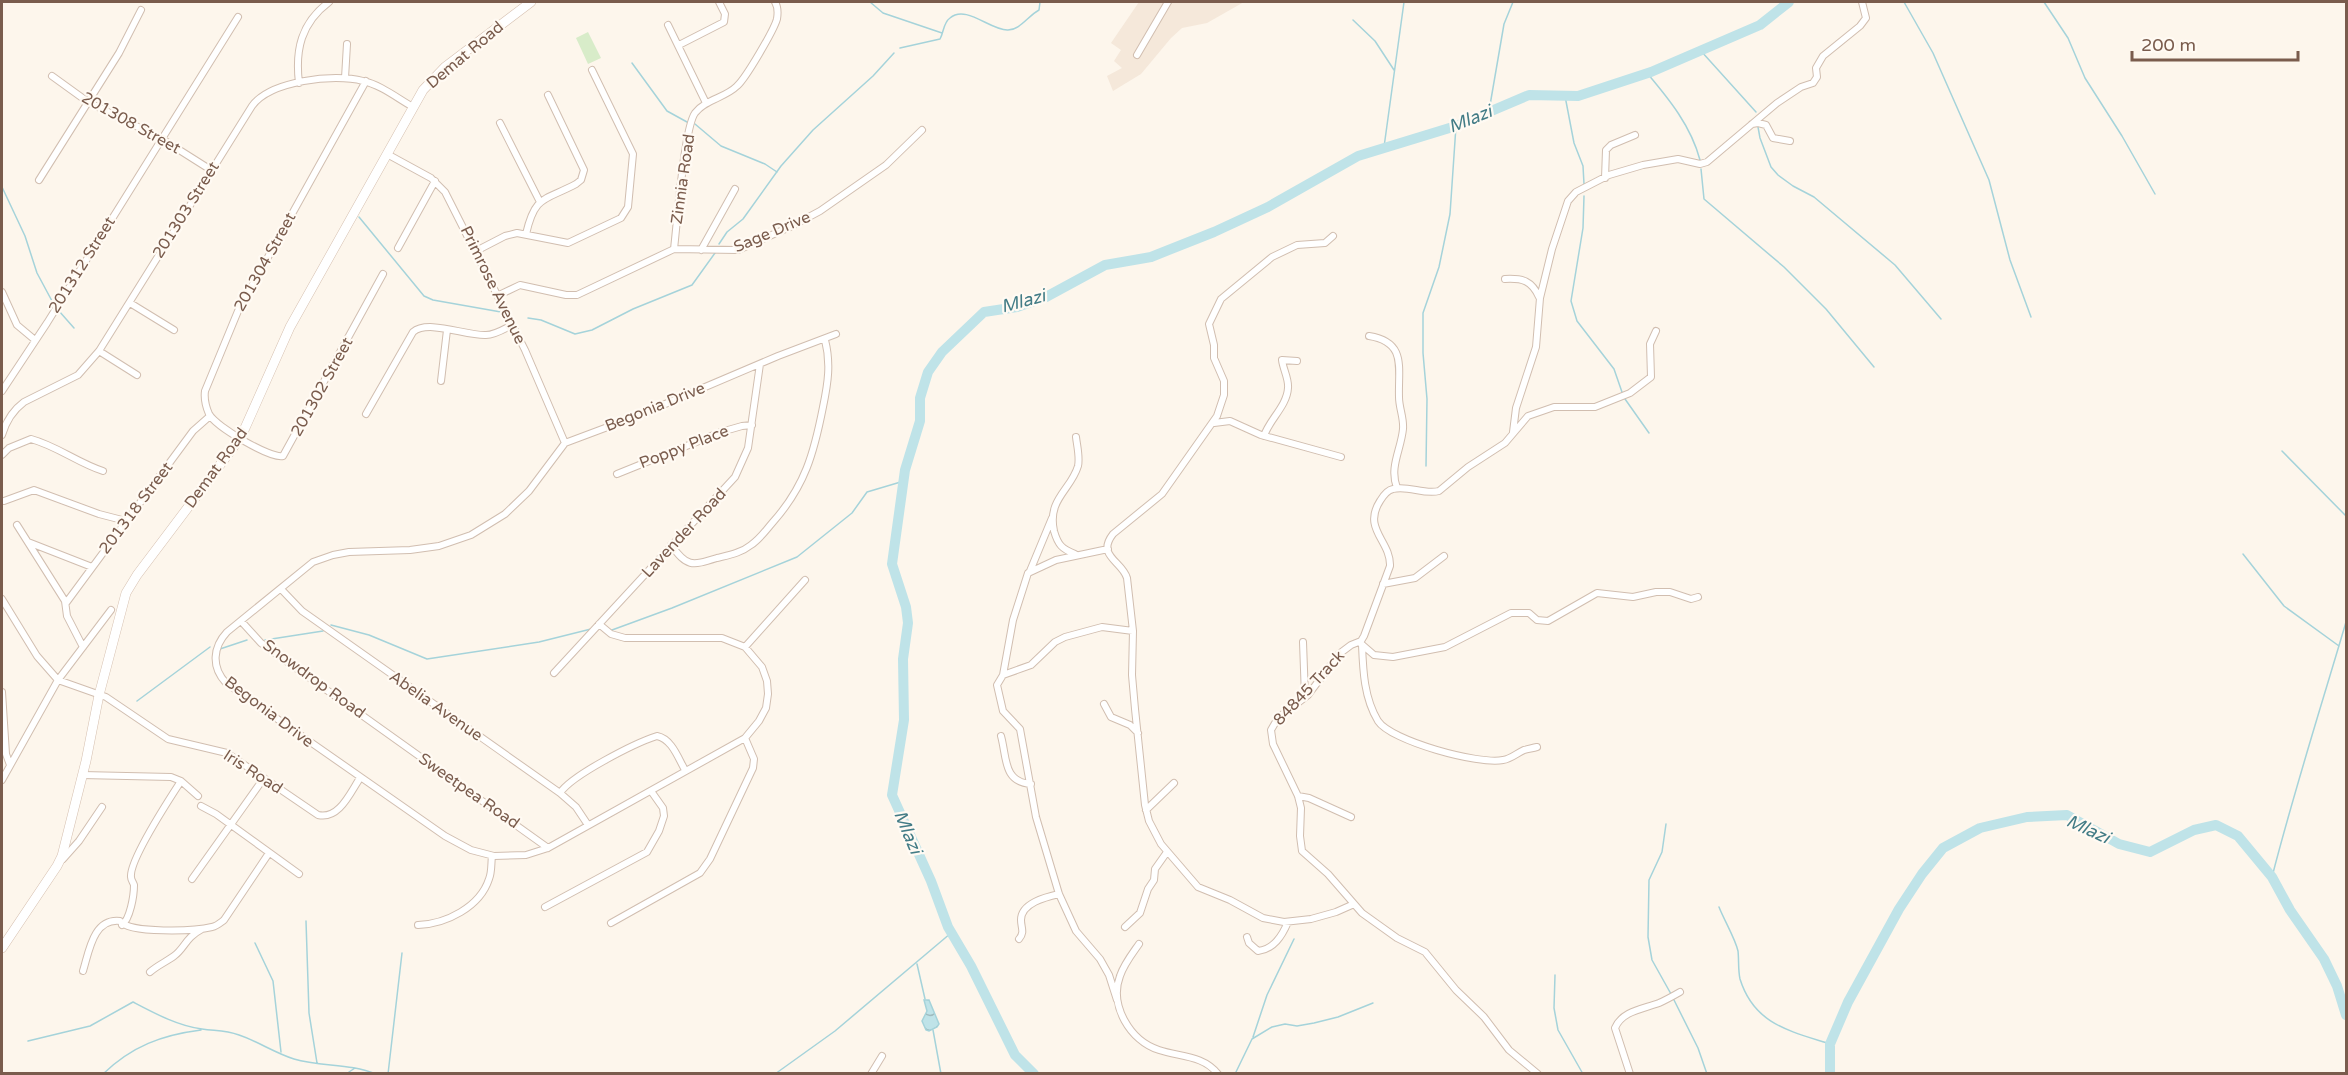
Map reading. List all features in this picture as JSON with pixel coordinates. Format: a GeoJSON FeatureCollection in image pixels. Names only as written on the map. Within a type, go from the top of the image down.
{"type":"FeatureCollection","features":[{"type":"Feature","properties":{"kind":"street"},"geometry":{"type":"LineString","coordinates":[[299,83],[297,59],[302,34],[315,13],[328,2]]}},
{"type":"Feature","properties":{"kind":"street","name":"Demat Road"},"geometry":{"type":"LineString","coordinates":[[2,948],[57,866],[63,851],[119,614],[131,584],[240,437],[290,327],[423,90],[436,75],[531,2]]}},
{"type":"Feature","properties":{"kind":"street"},"geometry":{"type":"LineString","coordinates":[[679,45],[724,22],[725,14],[720,2]]}},
{"type":"Feature","properties":{"kind":"street","name":"Zinnia Road"},"geometry":{"type":"LineString","coordinates":[[674,249],[687,139],[693,117],[706,103],[728,93],[741,82],[775,25],[778,11],[775,2]]}},
{"type":"Feature","properties":{"kind":"street"},"geometry":{"type":"LineString","coordinates":[[1137,55],[1168,2]]}},
{"type":"Feature","properties":{"kind":"street"},"geometry":{"type":"LineString","coordinates":[[1513,433],[1516,408],[1536,347],[1540,298],[1552,249],[1568,201],[1576,192],[1629,168],[1678,159],[1700,164],[1707,162],[1790,94],[1813,83],[1817,77],[1816,68],[1823,56],[1860,26],[1866,18],[1862,2]]}},
{"type":"Feature","properties":{"kind":"street"},"geometry":{"type":"LineString","coordinates":[[39,180],[119,53],[141,10]]}},
{"type":"Feature","properties":{"kind":"street","name":"201312 Street"},"geometry":{"type":"LineString","coordinates":[[2,391],[238,17]]}},
{"type":"Feature","properties":{"kind":"street"},"geometry":{"type":"LineString","coordinates":[[668,25],[706,103]]}},
{"type":"Feature","properties":{"kind":"street"},"geometry":{"type":"LineString","coordinates":[[345,78],[347,44]]}},
{"type":"Feature","properties":{"kind":"street"},"geometry":{"type":"LineString","coordinates":[[476,251],[510,234],[526,234],[568,243],[621,218],[627,212],[633,172],[633,154],[592,70]]}},
{"type":"Feature","properties":{"kind":"street","name":"201308 Street"},"geometry":{"type":"LineString","coordinates":[[52,76],[88,102],[162,138],[211,170]]}},
{"type":"Feature","properties":{"kind":"street","name":"201303 Street"},"geometry":{"type":"LineString","coordinates":[[2,435],[8,418],[16,407],[78,375],[99,351],[257,99],[277,88],[345,78],[366,81],[413,107]]}},
{"type":"Feature","properties":{"kind":"street","name":"201304 Street"},"geometry":{"type":"LineString","coordinates":[[210,416],[204,397],[205,391],[234,318],[366,81]]}},
{"type":"Feature","properties":{"kind":"street"},"geometry":{"type":"LineString","coordinates":[[526,234],[531,211],[540,202],[576,184],[581,180],[584,170],[548,95]]}},
{"type":"Feature","properties":{"kind":"street"},"geometry":{"type":"LineString","coordinates":[[500,123],[540,202]]}},
{"type":"Feature","properties":{"kind":"street"},"geometry":{"type":"LineString","coordinates":[[1751,124],[1766,125],[1773,138],[1790,141]]}},
{"type":"Feature","properties":{"kind":"street","name":"Sage Drive"},"geometry":{"type":"LineString","coordinates":[[498,295],[520,285],[566,296],[577,295],[674,249],[738,250],[820,211],[886,165],[922,130]]}},
{"type":"Feature","properties":{"kind":"street"},"geometry":{"type":"LineString","coordinates":[[1605,177],[1606,150],[1611,145],[1635,135]]}},
{"type":"Feature","properties":{"kind":"street","name":"Primrose Avenue"},"geometry":{"type":"LineString","coordinates":[[387,154],[435,181],[450,200],[540,382],[565,443]]}},
{"type":"Feature","properties":{"kind":"street"},"geometry":{"type":"LineString","coordinates":[[398,248],[435,181]]}},
{"type":"Feature","properties":{"kind":"street"},"geometry":{"type":"LineString","coordinates":[[701,250],[735,189]]}},
{"type":"Feature","properties":{"kind":"street"},"geometry":{"type":"LineString","coordinates":[[1334,236],[1325,243],[1297,245],[1272,257],[1224,296],[1218,304],[1209,324],[1214,345],[1214,358],[1220,370],[1224,388],[1220,410],[1214,423],[1194,447],[1162,495],[1113,534],[1108,549],[1113,560],[1126,572],[1133,631],[1132,675],[1146,810],[1149,821],[1167,852],[1198,888],[1225,898],[1263,918],[1288,922],[1323,917],[1354,904]]}},
{"type":"Feature","properties":{"kind":"street","name":"201302 Street"},"geometry":{"type":"LineString","coordinates":[[240,437],[274,456],[281,457],[286,453],[383,274]]}},
{"type":"Feature","properties":{"kind":"street"},"geometry":{"type":"LineString","coordinates":[[1505,279],[1521,279],[1530,283],[1540,298]]}},
{"type":"Feature","properties":{"kind":"street"},"geometry":{"type":"LineString","coordinates":[[2,292],[16,325],[35,340]]}},
{"type":"Feature","properties":{"kind":"street"},"geometry":{"type":"LineString","coordinates":[[130,303],[174,330]]}},
{"type":"Feature","properties":{"kind":"street"},"geometry":{"type":"LineString","coordinates":[[366,414],[413,332],[423,327],[488,335],[512,325]]}},
{"type":"Feature","properties":{"kind":"street"},"geometry":{"type":"LineString","coordinates":[[441,381],[447,330]]}},
{"type":"Feature","properties":{"kind":"street"},"geometry":{"type":"LineString","coordinates":[[1369,336],[1379,337],[1392,345],[1397,354],[1399,402],[1403,423],[1395,462],[1397,488],[1439,491],[1468,467],[1505,443],[1528,416],[1554,407],[1595,407],[1630,393],[1643,384],[1652,374],[1650,351],[1656,331]]}},
{"type":"Feature","properties":{"kind":"street","name":"Begonia Drive"},"geometry":{"type":"LineString","coordinates":[[745,647],[762,667],[767,681],[768,694],[763,715],[745,738],[548,848],[512,857],[492,856],[471,850],[445,836],[221,678],[215,660],[217,646],[224,636],[308,566],[333,555],[439,546],[471,535],[505,514],[529,491],[565,443],[637,416],[836,334]]}},
{"type":"Feature","properties":{"kind":"street"},"geometry":{"type":"LineString","coordinates":[[671,545],[687,562],[700,563],[742,551],[757,541],[789,503],[810,465],[816,442],[829,372],[829,354],[825,340]]}},
{"type":"Feature","properties":{"kind":"street"},"geometry":{"type":"LineString","coordinates":[[99,351],[137,375]]}},
{"type":"Feature","properties":{"kind":"street"},"geometry":{"type":"LineString","coordinates":[[1264,436],[1287,394],[1288,383],[1282,360],[1297,361]]}},
{"type":"Feature","properties":{"kind":"street","name":"Lavender Road"},"geometry":{"type":"LineString","coordinates":[[554,673],[735,477],[748,448],[760,364]]}},
{"type":"Feature","properties":{"kind":"street"},"geometry":{"type":"LineString","coordinates":[[210,416],[223,428],[240,437]]}},
{"type":"Feature","properties":{"kind":"street","name":"201318 Street"},"geometry":{"type":"LineString","coordinates":[[66,603],[193,431],[210,416]]}},
{"type":"Feature","properties":{"kind":"street"},"geometry":{"type":"LineString","coordinates":[[1214,423],[1230,421],[1264,436],[1341,457]]}},
{"type":"Feature","properties":{"kind":"street","name":"Poppy Place"},"geometry":{"type":"LineString","coordinates":[[617,474],[727,430],[752,425]]}},
{"type":"Feature","properties":{"kind":"street"},"geometry":{"type":"LineString","coordinates":[[1076,437],[1078,466],[1061,494],[1013,620],[1003,675],[997,685],[999,704],[1020,729],[1036,817],[1059,894],[1076,931],[1100,959],[1109,975],[1129,1028],[1148,1046],[1194,1057],[1218,1074]]}},
{"type":"Feature","properties":{"kind":"street"},"geometry":{"type":"LineString","coordinates":[[2,455],[9,448],[31,439],[103,471]]}},
{"type":"Feature","properties":{"kind":"street","name":"84845 Track"},"geometry":{"type":"LineString","coordinates":[[1397,488],[1387,492],[1381,498],[1373,517],[1390,561],[1360,643],[1351,645],[1339,654],[1305,697],[1278,718],[1271,730],[1273,744],[1298,796],[1301,808],[1299,836],[1302,851],[1380,927],[1425,952],[1456,990],[1484,1017],[1509,1050],[1538,1074]]}},
{"type":"Feature","properties":{"kind":"street"},"geometry":{"type":"LineString","coordinates":[[4,501],[34,490],[126,521]]}},
{"type":"Feature","properties":{"kind":"street"},"geometry":{"type":"LineString","coordinates":[[1053,517],[1062,549],[1076,554]]}},
{"type":"Feature","properties":{"kind":"street"},"geometry":{"type":"LineString","coordinates":[[17,525],[66,603],[67,616],[82,647]]}},
{"type":"Feature","properties":{"kind":"street"},"geometry":{"type":"LineString","coordinates":[[28,542],[92,567]]}},
{"type":"Feature","properties":{"kind":"street"},"geometry":{"type":"LineString","coordinates":[[1030,571],[1076,554],[1108,549]]}},
{"type":"Feature","properties":{"kind":"street"},"geometry":{"type":"LineString","coordinates":[[1383,584],[1415,578],[1443,556]]}},
{"type":"Feature","properties":{"kind":"street"},"geometry":{"type":"LineString","coordinates":[[599,624],[611,634],[625,638],[722,639],[745,647],[805,580]]}},
{"type":"Feature","properties":{"kind":"street","name":"Abelia Avenue"},"geometry":{"type":"LineString","coordinates":[[281,589],[302,611],[560,793],[576,807],[588,825]]}},
{"type":"Feature","properties":{"kind":"street"},"geometry":{"type":"LineString","coordinates":[[1360,643],[1374,655],[1384,657],[1436,650],[1452,645],[1510,613],[1529,613],[1537,620],[1548,621],[1589,596],[1602,592],[1633,597],[1656,592],[1670,592],[1691,599],[1698,597]]}},
{"type":"Feature","properties":{"kind":"street"},"geometry":{"type":"LineString","coordinates":[[2,599],[37,656],[58,680],[99,694]]}},
{"type":"Feature","properties":{"kind":"street"},"geometry":{"type":"LineString","coordinates":[[2,780],[30,726],[58,680],[111,610]]}},
{"type":"Feature","properties":{"kind":"street","name":"Snowdrop Road"},"geometry":{"type":"LineString","coordinates":[[241,621],[261,643],[390,734]]}},
{"type":"Feature","properties":{"kind":"street"},"geometry":{"type":"LineString","coordinates":[[1003,675],[1031,665],[1055,642],[1065,637],[1102,627],[1133,631]]}},
{"type":"Feature","properties":{"kind":"street"},"geometry":{"type":"LineString","coordinates":[[1303,642],[1305,697]]}},
{"type":"Feature","properties":{"kind":"street"},"geometry":{"type":"LineString","coordinates":[[1360,643],[1366,693],[1380,724],[1394,733],[1451,755],[1489,761],[1505,760],[1523,750],[1537,747]]}},
{"type":"Feature","properties":{"kind":"street"},"geometry":{"type":"LineString","coordinates":[[2,692],[6,754],[10,765]]}},
{"type":"Feature","properties":{"kind":"street","name":"Iris Road"},"geometry":{"type":"LineString","coordinates":[[99,694],[113,700],[168,740],[227,753],[318,815],[325,817],[337,811],[360,778]]}},
{"type":"Feature","properties":{"kind":"street"},"geometry":{"type":"LineString","coordinates":[[1104,704],[1111,717],[1130,725],[1138,734]]}},
{"type":"Feature","properties":{"kind":"street","name":"Sweetpea Road"},"geometry":{"type":"LineString","coordinates":[[390,734],[548,848]]}},
{"type":"Feature","properties":{"kind":"street"},"geometry":{"type":"LineString","coordinates":[[560,793],[580,776],[657,736],[669,743],[685,770]]}},
{"type":"Feature","properties":{"kind":"street"},"geometry":{"type":"LineString","coordinates":[[1001,736],[1010,775],[1019,782],[1031,784]]}},
{"type":"Feature","properties":{"kind":"street"},"geometry":{"type":"LineString","coordinates":[[611,923],[690,880],[705,867],[753,768],[754,759],[745,738]]}},
{"type":"Feature","properties":{"kind":"street"},"geometry":{"type":"LineString","coordinates":[[82,775],[167,777],[181,781],[198,796]]}},
{"type":"Feature","properties":{"kind":"street"},"geometry":{"type":"LineString","coordinates":[[192,879],[264,778]]}},
{"type":"Feature","properties":{"kind":"street"},"geometry":{"type":"LineString","coordinates":[[122,925],[128,921],[130,913],[134,888],[131,874],[138,852],[181,781]]}},
{"type":"Feature","properties":{"kind":"street"},"geometry":{"type":"LineString","coordinates":[[1146,810],[1174,783]]}},
{"type":"Feature","properties":{"kind":"street"},"geometry":{"type":"LineString","coordinates":[[545,907],[647,852],[659,831],[664,816],[663,808],[651,791]]}},
{"type":"Feature","properties":{"kind":"street"},"geometry":{"type":"LineString","coordinates":[[1298,796],[1315,800],[1351,817]]}},
{"type":"Feature","properties":{"kind":"street"},"geometry":{"type":"LineString","coordinates":[[201,806],[299,874]]}},
{"type":"Feature","properties":{"kind":"street"},"geometry":{"type":"LineString","coordinates":[[57,866],[79,841],[102,807]]}},
{"type":"Feature","properties":{"kind":"street"},"geometry":{"type":"LineString","coordinates":[[1125,927],[1140,913],[1148,889],[1154,880],[1155,869],[1167,852]]}},
{"type":"Feature","properties":{"kind":"street"},"geometry":{"type":"LineString","coordinates":[[150,972],[176,954],[192,934],[218,925],[224,920],[269,853]]}},
{"type":"Feature","properties":{"kind":"street"},"geometry":{"type":"LineString","coordinates":[[418,925],[434,923],[458,914],[475,900],[488,882],[492,856]]}},
{"type":"Feature","properties":{"kind":"street"},"geometry":{"type":"LineString","coordinates":[[1019,939],[1023,932],[1021,917],[1026,910],[1044,897],[1059,894]]}},
{"type":"Feature","properties":{"kind":"street"},"geometry":{"type":"LineString","coordinates":[[82,971],[98,930],[108,921],[120,921],[122,925],[133,929],[205,928]]}},
{"type":"Feature","properties":{"kind":"street"},"geometry":{"type":"LineString","coordinates":[[1247,937],[1249,944],[1258,951],[1266,950],[1283,933],[1288,922]]}},
{"type":"Feature","properties":{"kind":"street"},"geometry":{"type":"LineString","coordinates":[[1117,1000],[1120,976],[1139,944]]}},
{"type":"Feature","properties":{"kind":"street"},"geometry":{"type":"LineString","coordinates":[[1629,1074],[1615,1029],[1617,1024],[1622,1017],[1662,1002],[1680,992]]}},
{"type":"Feature","properties":{"kind":"street"},"geometry":{"type":"LineString","coordinates":[[871,1074],[882,1056]]}},
{"type":"Feature","properties":{"kind":"shaded area"},"geometry":{"type":"Polygon","coordinates":[[[1139,2],[1244,2],[1207,23],[1182,28],[1141,74],[1113,91],[1107,76],[1122,68],[1114,61],[1121,50],[1111,43],[1139,2]]]}},
{"type":"Feature","properties":{"kind":"green space"},"geometry":{"type":"Polygon","coordinates":[[[588,32],[601,58],[588,64],[576,38],[588,32]]]}},
{"type":"Feature","properties":{"kind":"water"},"geometry":{"type":"Polygon","coordinates":[[[924,1000],[929,1000],[939,1024],[929,1031],[926,1030],[922,1021],[927,1011],[924,1000]]]}},
{"type":"Feature","properties":{"kind":"waterway"},"geometry":{"type":"LineString","coordinates":[[870,2],[883,13],[942,33]]}},
{"type":"Feature","properties":{"kind":"waterway"},"geometry":{"type":"LineString","coordinates":[[900,48],[940,39],[946,22],[956,15],[963,14],[994,27],[1012,29],[1039,10],[1040,2]]}},
{"type":"Feature","properties":{"kind":"waterway"},"geometry":{"type":"LineString","coordinates":[[1384,147],[1404,2]]}},
{"type":"Feature","properties":{"kind":"waterway"},"geometry":{"type":"LineString","coordinates":[[1489,111],[1504,24],[1513,2]]}},
{"type":"Feature","properties":{"kind":"waterway","name":"Mlazi"},"geometry":{"type":"LineString","coordinates":[[1034,1074],[1015,1055],[971,966],[948,927],[931,881],[892,795],[904,720],[903,659],[908,623],[906,607],[892,564],[905,470],[920,421],[920,398],[928,372],[942,352],[984,312],[1017,307],[1046,297],[1105,265],[1151,257],[1214,232],[1268,207],[1358,156],[1456,126],[1529,95],[1578,96],[1651,72],[1760,25],[1789,2]]}},
{"type":"Feature","properties":{"kind":"waterway"},"geometry":{"type":"LineString","coordinates":[[1904,2],[1933,53],[1989,180],[2010,260],[2031,317]]}},
{"type":"Feature","properties":{"kind":"waterway"},"geometry":{"type":"LineString","coordinates":[[2044,2],[2068,38],[2085,78],[2155,194]]}},
{"type":"Feature","properties":{"kind":"waterway"},"geometry":{"type":"LineString","coordinates":[[1353,20],[1375,41],[1394,70]]}},
{"type":"Feature","properties":{"kind":"waterway"},"geometry":{"type":"LineString","coordinates":[[1701,51],[1756,112]]}},
{"type":"Feature","properties":{"kind":"waterway"},"geometry":{"type":"LineString","coordinates":[[719,244],[727,232],[743,219],[781,166],[813,130],[873,76],[894,53]]}},
{"type":"Feature","properties":{"kind":"waterway"},"geometry":{"type":"LineString","coordinates":[[632,63],[667,111],[687,122]]}},
{"type":"Feature","properties":{"kind":"waterway"},"geometry":{"type":"LineString","coordinates":[[1647,73],[1685,124],[1700,160]]}},
{"type":"Feature","properties":{"kind":"waterway"},"geometry":{"type":"LineString","coordinates":[[1565,96],[1574,143],[1583,166],[1584,184]]}},
{"type":"Feature","properties":{"kind":"waterway"},"geometry":{"type":"LineString","coordinates":[[695,124],[721,146],[765,164],[777,172]]}},
{"type":"Feature","properties":{"kind":"waterway"},"geometry":{"type":"LineString","coordinates":[[1426,466],[1427,399],[1423,353],[1423,313],[1439,267],[1450,214],[1456,126]]}},
{"type":"Feature","properties":{"kind":"waterway"},"geometry":{"type":"LineString","coordinates":[[1758,127],[1771,167],[1778,175],[1814,197],[1895,265],[1941,319]]}},
{"type":"Feature","properties":{"kind":"waterway"},"geometry":{"type":"LineString","coordinates":[[1701,169],[1704,199],[1784,267],[1826,309],[1874,367]]}},
{"type":"Feature","properties":{"kind":"waterway"},"geometry":{"type":"LineString","coordinates":[[2,187],[25,236],[37,273],[52,301]]}},
{"type":"Feature","properties":{"kind":"waterway"},"geometry":{"type":"LineString","coordinates":[[1584,196],[1583,228],[1571,301],[1577,321],[1614,369],[1623,395]]}},
{"type":"Feature","properties":{"kind":"waterway"},"geometry":{"type":"LineString","coordinates":[[359,217],[424,296],[433,300],[501,312]]}},
{"type":"Feature","properties":{"kind":"waterway"},"geometry":{"type":"LineString","coordinates":[[528,318],[541,320],[575,334],[592,330],[633,309],[692,285],[715,253]]}},
{"type":"Feature","properties":{"kind":"waterway"},"geometry":{"type":"LineString","coordinates":[[59,311],[74,328]]}},
{"type":"Feature","properties":{"kind":"waterway"},"geometry":{"type":"LineString","coordinates":[[1625,399],[1649,433]]}},
{"type":"Feature","properties":{"kind":"waterway"},"geometry":{"type":"LineString","coordinates":[[2282,451],[2346,516]]}},
{"type":"Feature","properties":{"kind":"waterway"},"geometry":{"type":"LineString","coordinates":[[612,630],[797,557],[852,513],[867,492],[904,481]]}},
{"type":"Feature","properties":{"kind":"waterway"},"geometry":{"type":"LineString","coordinates":[[2243,554],[2284,606],[2339,646]]}},
{"type":"Feature","properties":{"kind":"waterway"},"geometry":{"type":"LineString","coordinates":[[2272,877],[2346,622]]}},
{"type":"Feature","properties":{"kind":"waterway"},"geometry":{"type":"LineString","coordinates":[[331,625],[369,635],[427,659],[539,642],[591,629]]}},
{"type":"Feature","properties":{"kind":"waterway"},"geometry":{"type":"LineString","coordinates":[[265,640],[323,631]]}},
{"type":"Feature","properties":{"kind":"waterway"},"geometry":{"type":"LineString","coordinates":[[220,649],[247,640]]}},
{"type":"Feature","properties":{"kind":"waterway"},"geometry":{"type":"LineString","coordinates":[[137,701],[210,647]]}},
{"type":"Feature","properties":{"kind":"waterway","name":"Mlazi"},"geometry":{"type":"LineString","coordinates":[[1830,1074],[1830,1044],[1848,1002],[1899,909],[1922,874],[1943,848],[1980,828],[2027,817],[2067,815],[2119,844],[2150,852],[2194,830],[2216,825],[2238,836],[2272,877],[2290,910],[2324,959],[2337,986],[2346,1015]]}},
{"type":"Feature","properties":{"kind":"waterway"},"geometry":{"type":"LineString","coordinates":[[1666,824],[1662,852],[1649,880],[1648,937],[1652,960],[1671,994]]}},
{"type":"Feature","properties":{"kind":"waterway"},"geometry":{"type":"LineString","coordinates":[[1719,907],[1737,946],[1740,979],[1754,1006],[1764,1016],[1787,1030],[1830,1044]]}},
{"type":"Feature","properties":{"kind":"waterway"},"geometry":{"type":"LineString","coordinates":[[306,921],[309,1013],[317,1063]]}},
{"type":"Feature","properties":{"kind":"waterway"},"geometry":{"type":"LineString","coordinates":[[775,1074],[835,1031],[951,933]]}},
{"type":"Feature","properties":{"kind":"waterway"},"geometry":{"type":"LineString","coordinates":[[1253,1037],[1267,995],[1294,939]]}},
{"type":"Feature","properties":{"kind":"waterway"},"geometry":{"type":"LineString","coordinates":[[255,943],[273,981],[281,1052]]}},
{"type":"Feature","properties":{"kind":"waterway"},"geometry":{"type":"LineString","coordinates":[[388,1074],[402,953]]}},
{"type":"Feature","properties":{"kind":"waterway"},"geometry":{"type":"LineString","coordinates":[[917,964],[925,999]]}},
{"type":"Feature","properties":{"kind":"waterway"},"geometry":{"type":"LineString","coordinates":[[1555,975],[1554,1008],[1558,1030],[1583,1074]]}},
{"type":"Feature","properties":{"kind":"waterway"},"geometry":{"type":"LineString","coordinates":[[1673,998],[1698,1048],[1707,1074]]}},
{"type":"Feature","properties":{"kind":"waterway"},"geometry":{"type":"LineString","coordinates":[[28,1041],[90,1026],[133,1002],[175,1022],[234,1033],[294,1059],[356,1068],[376,1074]]}},
{"type":"Feature","properties":{"kind":"waterway"},"geometry":{"type":"LineString","coordinates":[[1235,1074],[1252,1039],[1272,1027],[1314,1023],[1338,1017],[1373,1003]]}},
{"type":"Feature","properties":{"kind":"waterway"},"geometry":{"type":"LineString","coordinates":[[103,1074],[125,1056],[148,1043],[173,1035],[201,1030]]}},
{"type":"Feature","properties":{"kind":"waterway"},"geometry":{"type":"LineString","coordinates":[[933,1030],[941,1074]]}},
{"type":"Feature","properties":{"kind":"waterway"},"geometry":{"type":"LineString","coordinates":[[346,1074],[355,1068]]}}]}
